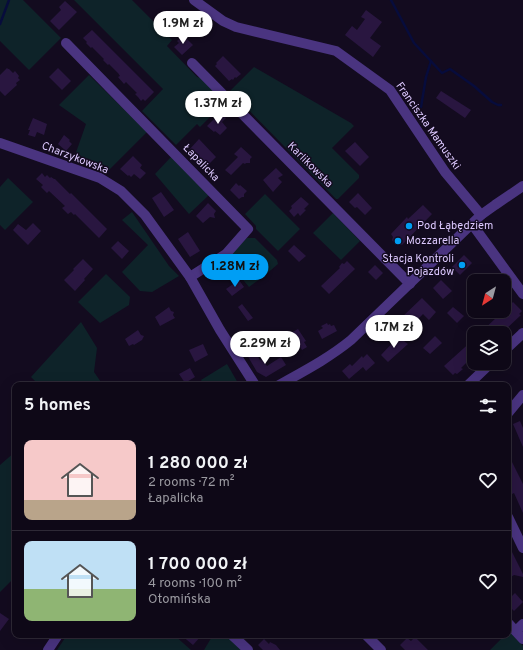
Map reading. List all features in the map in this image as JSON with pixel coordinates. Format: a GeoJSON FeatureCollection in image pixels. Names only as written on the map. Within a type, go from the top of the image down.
{"type":"FeatureCollection","features":[{"type":"Feature","properties":{"kind":"street","name":"Franciszka Mamuszki"},"geometry":{"type":"LineString","coordinates":[[194,0],[223,21],[236,27],[336,51],[390,90],[445,172],[481,215]]}},
{"type":"Feature","properties":{"kind":"street","name":"Łapalicka"},"geometry":{"type":"LineString","coordinates":[[66,43],[248,228],[226,254],[190,277]]}},
{"type":"Feature","properties":{"kind":"street","name":"Karlikowska"},"geometry":{"type":"LineString","coordinates":[[192,63],[410,284]]}},
{"type":"Feature","properties":{"kind":"street","name":"Charzykowska"},"geometry":{"type":"LineString","coordinates":[[0,143],[100,178],[120,191],[145,215],[190,277],[220,330],[253,382]]}},
{"type":"Feature","properties":{"kind":"street"},"geometry":{"type":"LineString","coordinates":[[285,382],[314,366],[340,349],[359,333],[481,215],[523,186]]}},
{"type":"Feature","properties":{"kind":"street"},"geometry":{"type":"LineString","coordinates":[[472,224],[523,294]]}},
{"type":"Feature","properties":{"kind":"street"},"geometry":{"type":"LineString","coordinates":[[511,345],[523,334]]}},
{"type":"Feature","properties":{"kind":"street"},"geometry":{"type":"LineString","coordinates":[[471,382],[484,370]]}},
{"type":"Feature","properties":{"kind":"street"},"geometry":{"type":"LineString","coordinates":[[511,410],[523,396]]}},
{"type":"Feature","properties":{"kind":"street"},"geometry":{"type":"LineString","coordinates":[[511,523],[523,548]]}},
{"type":"Feature","properties":{"kind":"street"},"geometry":{"type":"LineString","coordinates":[[511,625],[521,631]]}},
{"type":"Feature","properties":{"kind":"street"},"geometry":{"type":"LineString","coordinates":[[48,650],[56,638]]}},
{"type":"Feature","properties":{"kind":"street"},"geometry":{"type":"LineString","coordinates":[[235,638],[248,650]]}},
{"type":"Feature","properties":{"kind":"street"},"geometry":{"type":"LineString","coordinates":[[369,638],[381,650]]}},
{"type":"Feature","properties":{"kind":"shaded area"},"geometry":{"type":"Polygon","coordinates":[[[0,0],[23,0],[61,38],[29,70],[0,41],[0,0]]]}},
{"type":"Feature","properties":{"kind":"shaded area"},"geometry":{"type":"Polygon","coordinates":[[[74,0],[132,0],[172,40],[167,46],[197,77],[201,78],[225,102],[200,127],[197,124],[176,145],[142,111],[163,89],[74,0]]]}},
{"type":"Feature","properties":{"kind":"shaded area"},"geometry":{"type":"Polygon","coordinates":[[[254,67],[354,126],[332,148],[359,175],[359,178],[338,199],[336,199],[230,91],[254,67]]]}},
{"type":"Feature","properties":{"kind":"shaded area"},"geometry":{"type":"Polygon","coordinates":[[[89,75],[147,132],[106,173],[73,161],[86,124],[59,105],[89,75]]]}},
{"type":"Feature","properties":{"kind":"shaded area"},"geometry":{"type":"Polygon","coordinates":[[[171,157],[209,195],[189,214],[155,174],[171,157]]]}},
{"type":"Feature","properties":{"kind":"shaded area"},"geometry":{"type":"Polygon","coordinates":[[[8,178],[33,202],[5,230],[0,225],[0,187],[8,178]]]}},
{"type":"Feature","properties":{"kind":"shaded area"},"geometry":{"type":"Polygon","coordinates":[[[265,194],[300,229],[278,251],[256,229],[256,226],[245,214],[265,194]]]}},
{"type":"Feature","properties":{"kind":"shaded area"},"geometry":{"type":"Polygon","coordinates":[[[132,212],[169,266],[179,276],[152,292],[140,291],[122,272],[148,245],[122,220],[132,212]]]}},
{"type":"Feature","properties":{"kind":"shaded area"},"geometry":{"type":"Polygon","coordinates":[[[333,213],[360,241],[341,260],[313,233],[333,213]]]}},
{"type":"Feature","properties":{"kind":"shaded area"},"geometry":{"type":"Polygon","coordinates":[[[247,238],[255,238],[277,260],[278,264],[249,287],[226,259],[247,238]]]}},
{"type":"Feature","properties":{"kind":"shaded area"},"geometry":{"type":"Polygon","coordinates":[[[106,274],[130,297],[129,305],[100,323],[78,302],[106,274]]]}},
{"type":"Feature","properties":{"kind":"shaded area"},"geometry":{"type":"Polygon","coordinates":[[[81,322],[97,348],[94,372],[101,382],[36,382],[31,377],[81,322]]]}},
{"type":"Feature","properties":{"kind":"shaded area"},"geometry":{"type":"Polygon","coordinates":[[[227,364],[237,382],[202,382],[201,380],[227,364]]]}},
{"type":"Feature","properties":{"kind":"shaded area"},"geometry":{"type":"Polygon","coordinates":[[[12,455],[12,580],[0,592],[0,465],[12,455]]]}},
{"type":"Feature","properties":{"kind":"shaded area"},"geometry":{"type":"Polygon","coordinates":[[[511,633],[523,646],[523,650],[490,650],[502,638],[511,638],[511,633]]]}},
{"type":"Feature","properties":{"kind":"shaded area"},"geometry":{"type":"Polygon","coordinates":[[[65,638],[177,638],[191,650],[57,650],[65,638]]]}},
{"type":"Feature","properties":{"kind":"shaded area"},"geometry":{"type":"Polygon","coordinates":[[[211,638],[229,638],[242,650],[204,650],[211,638]]]}},
{"type":"Feature","properties":{"kind":"building"},"geometry":{"type":"Polygon","coordinates":[[[65,1],[77,12],[59,30],[50,21],[61,10],[59,7],[65,1]]]}},
{"type":"Feature","properties":{"kind":"building"},"geometry":{"type":"Polygon","coordinates":[[[366,10],[382,22],[370,38],[381,46],[373,57],[345,35],[352,26],[357,30],[365,19],[361,17],[366,10]]]}},
{"type":"Feature","properties":{"kind":"building"},"geometry":{"type":"Polygon","coordinates":[[[92,30],[154,92],[145,101],[143,99],[141,101],[135,94],[137,93],[126,82],[124,84],[118,77],[120,76],[118,73],[86,43],[87,42],[83,38],[92,30]]]}},
{"type":"Feature","properties":{"kind":"building"},"geometry":{"type":"Polygon","coordinates":[[[183,35],[193,45],[182,55],[174,47],[179,43],[177,41],[183,35]]]}},
{"type":"Feature","properties":{"kind":"building"},"geometry":{"type":"Polygon","coordinates":[[[223,56],[241,74],[233,80],[232,79],[229,81],[215,66],[223,56]]]}},
{"type":"Feature","properties":{"kind":"building"},"geometry":{"type":"Polygon","coordinates":[[[7,68],[13,73],[15,71],[20,80],[16,83],[17,85],[5,96],[0,91],[0,75],[7,68]]]}},
{"type":"Feature","properties":{"kind":"building"},"geometry":{"type":"Polygon","coordinates":[[[58,68],[71,81],[62,90],[49,77],[58,68]]]}},
{"type":"Feature","properties":{"kind":"building"},"geometry":{"type":"Polygon","coordinates":[[[441,91],[471,110],[465,118],[436,98],[441,91]]]}},
{"type":"Feature","properties":{"kind":"building"},"geometry":{"type":"Polygon","coordinates":[[[220,113],[226,118],[222,122],[227,128],[220,135],[207,126],[220,113]]]}},
{"type":"Feature","properties":{"kind":"building"},"geometry":{"type":"Polygon","coordinates":[[[33,118],[47,124],[44,135],[37,132],[35,137],[28,135],[30,130],[28,130],[33,118]]]}},
{"type":"Feature","properties":{"kind":"building"},"geometry":{"type":"Polygon","coordinates":[[[64,135],[72,144],[66,151],[58,144],[64,135]]]}},
{"type":"Feature","properties":{"kind":"building"},"geometry":{"type":"Polygon","coordinates":[[[199,139],[216,157],[206,167],[189,150],[199,139]]]}},
{"type":"Feature","properties":{"kind":"building"},"geometry":{"type":"Polygon","coordinates":[[[355,142],[369,157],[360,166],[345,151],[355,142]]]}},
{"type":"Feature","properties":{"kind":"building"},"geometry":{"type":"Polygon","coordinates":[[[241,147],[252,157],[250,159],[250,163],[243,163],[231,175],[225,170],[238,157],[234,154],[241,147]]]}},
{"type":"Feature","properties":{"kind":"building"},"geometry":{"type":"Polygon","coordinates":[[[133,156],[142,165],[140,168],[146,173],[140,179],[134,174],[131,177],[129,175],[128,176],[120,169],[133,156]]]}},
{"type":"Feature","properties":{"kind":"building"},"geometry":{"type":"Polygon","coordinates":[[[276,168],[283,175],[278,178],[282,182],[273,192],[263,180],[276,168]]]}},
{"type":"Feature","properties":{"kind":"building"},"geometry":{"type":"Polygon","coordinates":[[[42,173],[45,177],[47,175],[50,178],[55,179],[107,229],[99,238],[75,214],[74,215],[71,212],[68,214],[62,208],[65,206],[49,191],[47,193],[41,187],[43,185],[36,179],[42,173]]]}},
{"type":"Feature","properties":{"kind":"building"},"geometry":{"type":"Polygon","coordinates":[[[236,183],[247,191],[244,194],[244,197],[239,199],[230,190],[236,183]]]}},
{"type":"Feature","properties":{"kind":"building"},"geometry":{"type":"Polygon","coordinates":[[[161,192],[174,210],[164,217],[152,198],[161,192]]]}},
{"type":"Feature","properties":{"kind":"building"},"geometry":{"type":"Polygon","coordinates":[[[358,193],[372,208],[365,215],[349,202],[358,193]]]}},
{"type":"Feature","properties":{"kind":"building"},"geometry":{"type":"Polygon","coordinates":[[[301,197],[309,204],[300,216],[298,213],[294,217],[289,211],[292,208],[291,206],[301,197]]]}},
{"type":"Feature","properties":{"kind":"building"},"geometry":{"type":"Polygon","coordinates":[[[208,203],[216,211],[214,214],[215,218],[210,217],[203,223],[196,216],[208,203]]]}},
{"type":"Feature","properties":{"kind":"building","name":"Pod Łąbędziem"},"geometry":{"type":"Polygon","coordinates":[[[423,205],[432,214],[402,245],[397,245],[394,243],[391,234],[407,217],[408,219],[423,205]]]}},
{"type":"Feature","properties":{"kind":"building"},"geometry":{"type":"Polygon","coordinates":[[[33,223],[41,231],[28,245],[13,230],[18,224],[26,230],[33,223]]]}},
{"type":"Feature","properties":{"kind":"building"},"geometry":{"type":"Polygon","coordinates":[[[188,232],[200,251],[190,257],[178,239],[188,232]]]}},
{"type":"Feature","properties":{"kind":"building"},"geometry":{"type":"Polygon","coordinates":[[[118,241],[129,251],[122,259],[111,248],[118,241]]]}},
{"type":"Feature","properties":{"kind":"building"},"geometry":{"type":"Polygon","coordinates":[[[294,245],[306,256],[299,262],[288,251],[294,245]]]}},
{"type":"Feature","properties":{"kind":"building","name":"Stacja Kontroli Pojazdów"},"geometry":{"type":"Polygon","coordinates":[[[464,255],[472,263],[460,275],[452,267],[464,255]]]}},
{"type":"Feature","properties":{"kind":"building"},"geometry":{"type":"Polygon","coordinates":[[[83,259],[93,269],[75,291],[64,280],[83,259]]]}},
{"type":"Feature","properties":{"kind":"building"},"geometry":{"type":"Polygon","coordinates":[[[347,261],[355,269],[329,294],[321,286],[340,268],[339,267],[342,263],[344,264],[347,261]]]}},
{"type":"Feature","properties":{"kind":"building"},"geometry":{"type":"Polygon","coordinates":[[[375,265],[383,273],[376,280],[368,272],[375,265]]]}},
{"type":"Feature","properties":{"kind":"building"},"geometry":{"type":"Polygon","coordinates":[[[239,280],[244,287],[232,296],[226,289],[239,280]]]}},
{"type":"Feature","properties":{"kind":"building"},"geometry":{"type":"Polygon","coordinates":[[[441,280],[452,291],[443,299],[433,288],[441,280]]]}},
{"type":"Feature","properties":{"kind":"building"},"geometry":{"type":"Polygon","coordinates":[[[422,298],[436,312],[429,320],[423,314],[410,327],[401,318],[422,298]]]}},
{"type":"Feature","properties":{"kind":"building"},"geometry":{"type":"Polygon","coordinates":[[[513,302],[522,311],[519,314],[521,315],[509,326],[487,326],[496,318],[511,318],[511,304],[513,302]]]}},
{"type":"Feature","properties":{"kind":"building"},"geometry":{"type":"Polygon","coordinates":[[[242,304],[253,318],[248,321],[238,307],[242,304]]]}},
{"type":"Feature","properties":{"kind":"building"},"geometry":{"type":"Polygon","coordinates":[[[169,307],[171,311],[174,312],[173,315],[175,318],[160,326],[155,317],[169,307]]]}},
{"type":"Feature","properties":{"kind":"building"},"geometry":{"type":"Polygon","coordinates":[[[453,307],[464,316],[457,323],[447,313],[453,307]]]}},
{"type":"Feature","properties":{"kind":"building"},"geometry":{"type":"Polygon","coordinates":[[[327,323],[331,326],[334,325],[337,331],[322,339],[318,331],[323,328],[321,326],[327,323]]]}},
{"type":"Feature","properties":{"kind":"building"},"geometry":{"type":"Polygon","coordinates":[[[298,329],[306,341],[304,342],[307,347],[302,350],[291,333],[298,329]]]}},
{"type":"Feature","properties":{"kind":"building"},"geometry":{"type":"Polygon","coordinates":[[[138,330],[141,335],[144,336],[142,340],[129,346],[125,339],[138,330]]]}},
{"type":"Feature","properties":{"kind":"building"},"geometry":{"type":"Polygon","coordinates":[[[273,332],[282,340],[268,350],[262,340],[273,332]]]}},
{"type":"Feature","properties":{"kind":"building"},"geometry":{"type":"Polygon","coordinates":[[[399,336],[404,338],[404,341],[408,344],[388,362],[381,355],[399,336]]]}},
{"type":"Feature","properties":{"kind":"building"},"geometry":{"type":"Polygon","coordinates":[[[435,336],[442,343],[430,354],[423,348],[435,336]]]}},
{"type":"Feature","properties":{"kind":"building"},"geometry":{"type":"Polygon","coordinates":[[[203,344],[208,355],[195,362],[189,350],[203,344]]]}},
{"type":"Feature","properties":{"kind":"building"},"geometry":{"type":"Polygon","coordinates":[[[467,345],[467,362],[461,368],[463,369],[457,374],[455,373],[453,375],[444,366],[467,345]]]}},
{"type":"Feature","properties":{"kind":"building"},"geometry":{"type":"Polygon","coordinates":[[[254,350],[260,360],[262,359],[267,366],[281,357],[286,365],[266,377],[257,372],[247,355],[254,350]]]}},
{"type":"Feature","properties":{"kind":"building"},"geometry":{"type":"Polygon","coordinates":[[[367,354],[375,363],[366,371],[363,367],[349,379],[342,371],[350,364],[352,366],[362,356],[363,358],[367,354]]]}},
{"type":"Feature","properties":{"kind":"building"},"geometry":{"type":"Polygon","coordinates":[[[190,368],[195,377],[184,382],[179,374],[190,368]]]}},
{"type":"Feature","properties":{"kind":"building"},"geometry":{"type":"Polygon","coordinates":[[[520,421],[523,428],[523,447],[513,424],[520,421]]]}},
{"type":"Feature","properties":{"kind":"building"},"geometry":{"type":"Polygon","coordinates":[[[511,460],[523,484],[523,513],[514,493],[512,494],[511,460]]]}},
{"type":"Feature","properties":{"kind":"building"},"geometry":{"type":"Polygon","coordinates":[[[511,550],[523,574],[523,577],[514,575],[511,577],[511,550]]]}},
{"type":"Feature","properties":{"kind":"building"},"geometry":{"type":"Polygon","coordinates":[[[515,593],[523,602],[514,611],[511,608],[511,597],[515,593]]]}},
{"type":"Feature","properties":{"kind":"building"},"geometry":{"type":"Polygon","coordinates":[[[0,613],[9,619],[0,631],[0,613]]]}},
{"type":"Feature","properties":{"kind":"building"},"geometry":{"type":"Polygon","coordinates":[[[185,638],[199,638],[193,645],[185,638]]]}},
{"type":"Feature","properties":{"kind":"building"},"geometry":{"type":"Polygon","coordinates":[[[407,638],[411,641],[416,638],[428,650],[405,650],[400,645],[407,638]]]}},
{"type":"Feature","properties":{"kind":"building"},"geometry":{"type":"Polygon","coordinates":[[[264,639],[269,644],[270,642],[276,645],[280,650],[263,650],[258,645],[264,639]]]}},
{"type":"Feature","properties":{"kind":"waterway"},"geometry":{"type":"LineString","coordinates":[[0,24],[9,0]]}},
{"type":"Feature","properties":{"kind":"waterway"},"geometry":{"type":"LineString","coordinates":[[391,0],[414,43],[442,73],[450,69],[474,86],[492,102],[501,105]]}},
{"type":"Feature","properties":{"kind":"waterway"},"geometry":{"type":"LineString","coordinates":[[421,107],[426,77],[431,61]]}},
{"type":"Feature","properties":{"kind":"place","name":"Pod Łąbędziem"},"geometry":{"type":"Point","coordinates":[409,226]}},
{"type":"Feature","properties":{"kind":"place","name":"Mozzarella"},"geometry":{"type":"Point","coordinates":[398,241]}},
{"type":"Feature","properties":{"kind":"place","name":"Stacja Kontroli Pojazdów"},"geometry":{"type":"Point","coordinates":[462,265]}}]}
